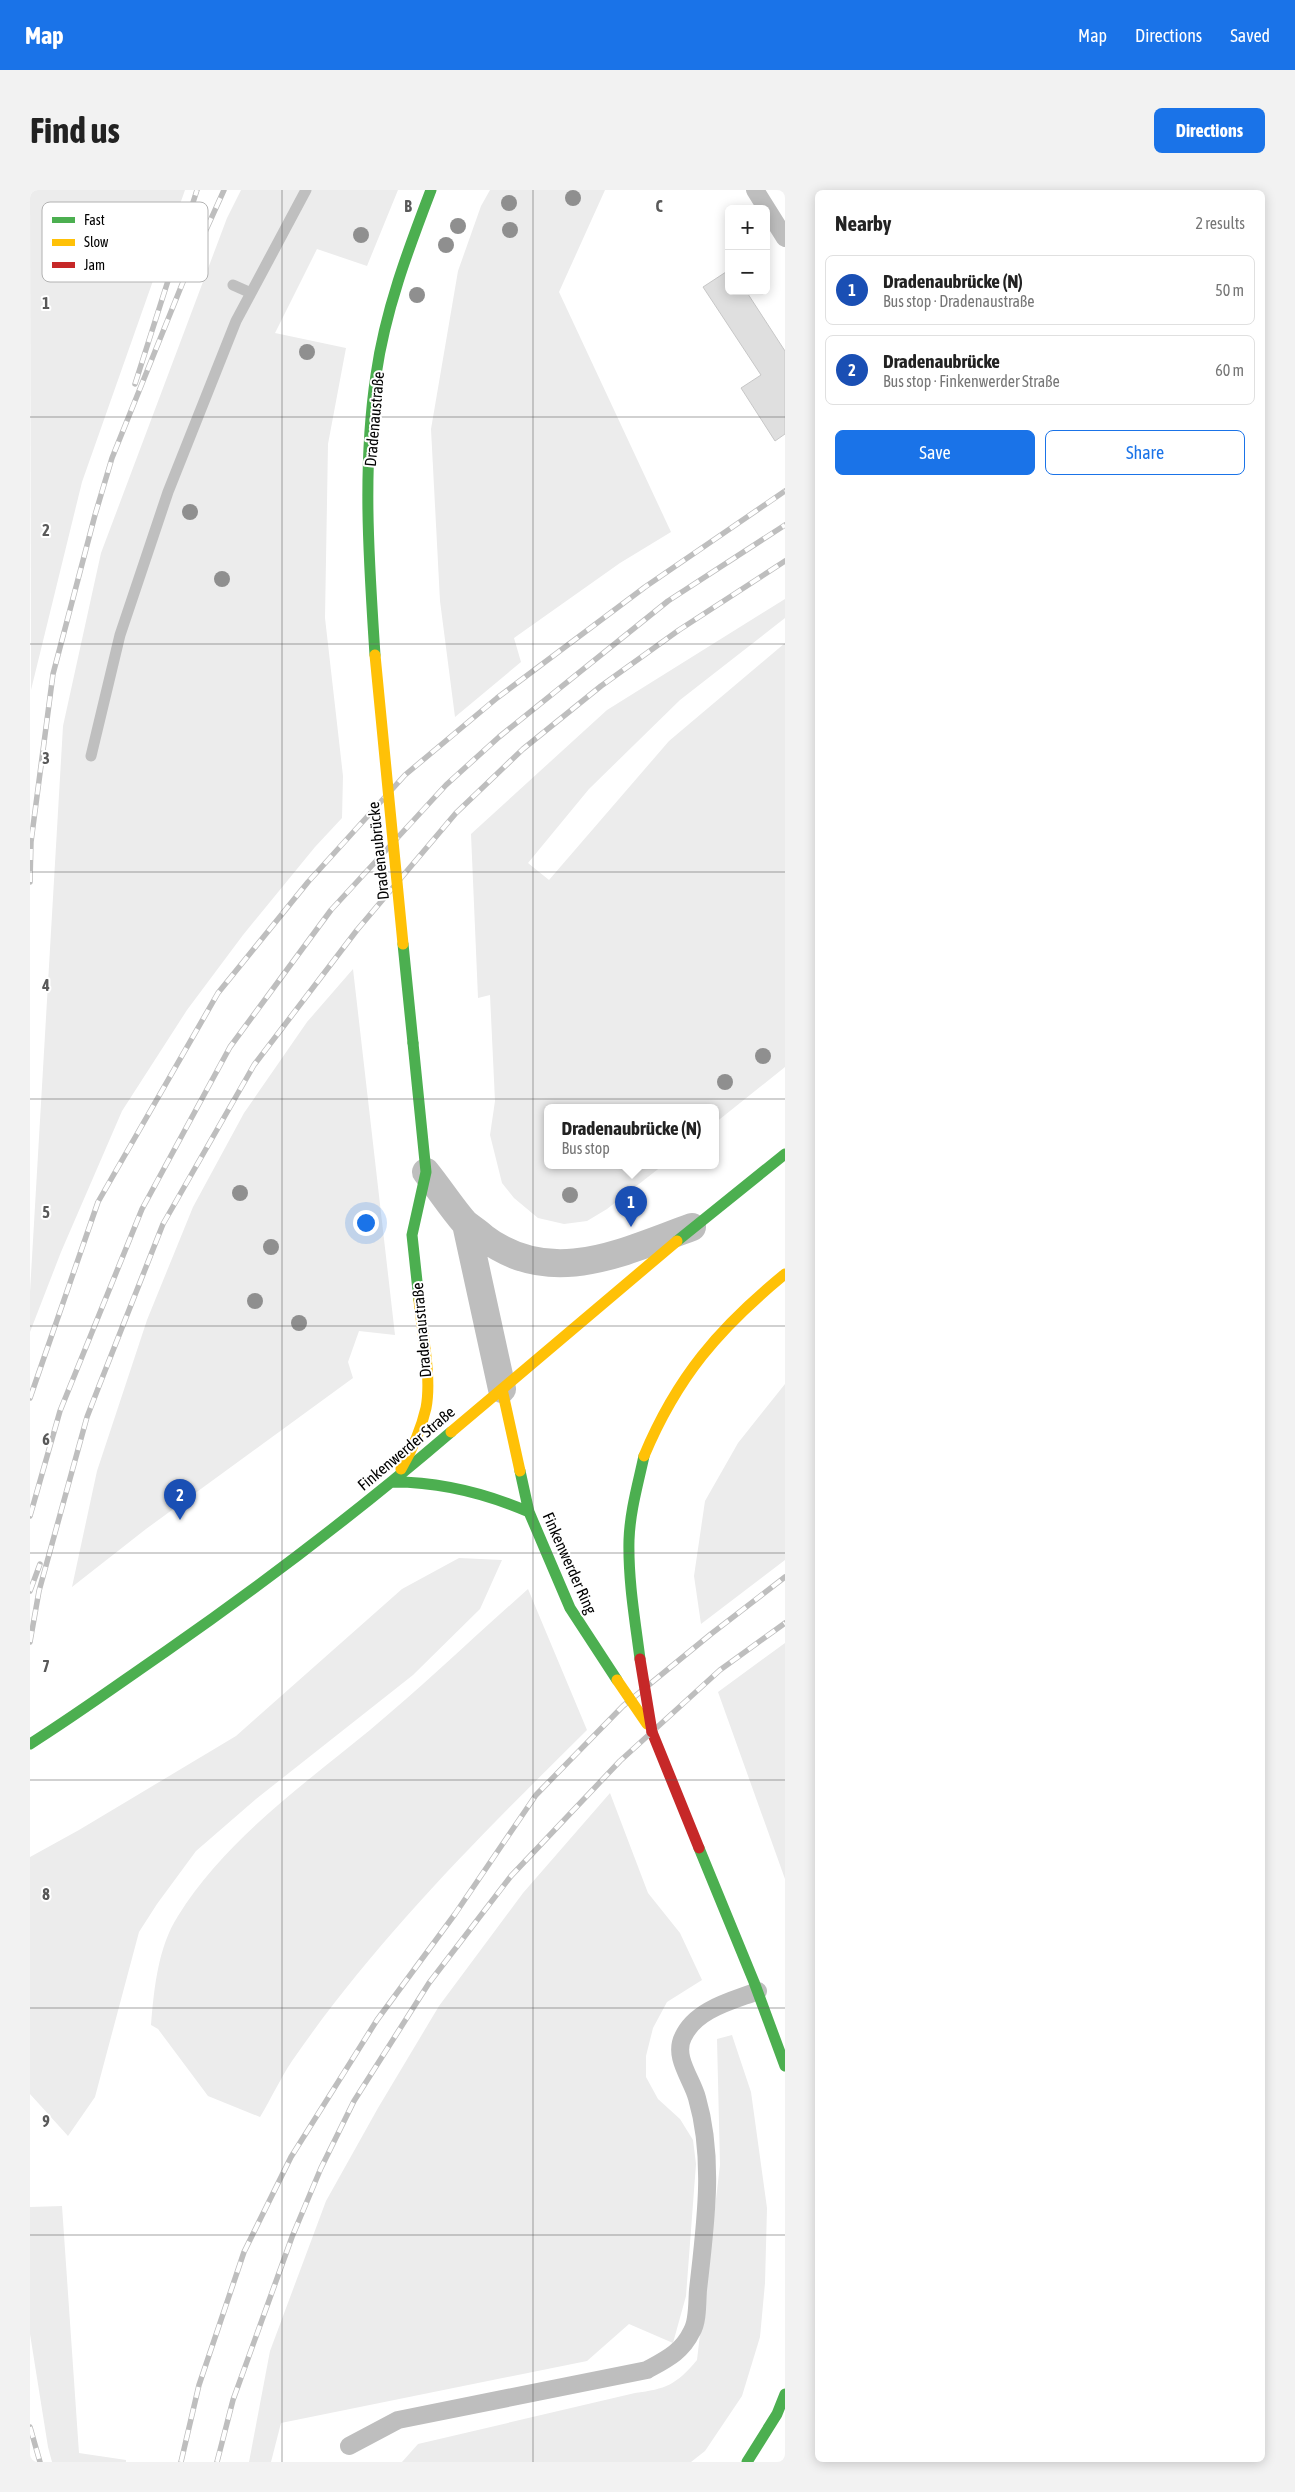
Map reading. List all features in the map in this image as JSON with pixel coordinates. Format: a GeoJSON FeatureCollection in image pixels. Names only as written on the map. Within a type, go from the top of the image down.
{"type":"FeatureCollection","features":[{"type":"Feature","properties":{"kind":"main road","name":"Dradenaustraße"},"geometry":{"type":"LineString","coordinates":[[375,655],[367,530],[370,428],[376,378],[384,334],[417,225],[431,190]]}},
{"type":"Feature","properties":{"kind":"main road","name":"Dradenaubrücke"},"geometry":{"type":"LineString","coordinates":[[375,655],[413,1043]]}},
{"type":"Feature","properties":{"kind":"main road","name":"Dradenaustraße"},"geometry":{"type":"LineString","coordinates":[[394,1482],[411,1451],[426,1406],[424,1334],[412,1235],[426,1172],[413,1043]]}},
{"type":"Feature","properties":{"kind":"main road","name":"Finkenwerder Straße"},"geometry":{"type":"LineString","coordinates":[[30,1744],[65,1722],[246,1596],[394,1482],[696,1225],[785,1154]]}},
{"type":"Feature","properties":{"kind":"main road"},"geometry":{"type":"LineString","coordinates":[[785,1274],[748,1306],[698,1359],[662,1415],[644,1456],[635,1495],[629,1538],[630,1578],[640,1659],[652,1732],[672,1788],[758,1990],[785,2066]]}},
{"type":"Feature","properties":{"kind":"main road","name":"Finkenwerder Ring"},"geometry":{"type":"LineString","coordinates":[[502,1389],[529,1512],[570,1608],[652,1732]]}},
{"type":"Feature","properties":{"kind":"main road"},"geometry":{"type":"LineString","coordinates":[[394,1482],[415,1481],[471,1490],[501,1499],[529,1512]]}},
{"type":"Feature","properties":{"kind":"main road"},"geometry":{"type":"LineString","coordinates":[[747,2462],[777,2414],[785,2394]]}},
{"type":"Feature","properties":{"kind":"street"},"geometry":{"type":"LineString","coordinates":[[426,1172],[466,1224],[499,1249],[524,1259],[555,1264],[579,1263],[613,1256],[696,1225]]}},
{"type":"Feature","properties":{"kind":"street"},"geometry":{"type":"LineString","coordinates":[[466,1224],[502,1389]]}},
{"type":"Feature","properties":{"kind":"lane"},"geometry":{"type":"LineString","coordinates":[[755,190],[785,238]]}},
{"type":"Feature","properties":{"kind":"lane"},"geometry":{"type":"LineString","coordinates":[[349,2446],[398,2420],[647,2370],[678,2353],[693,2330],[704,2237],[708,2156],[697,2097],[681,2055],[682,2038],[692,2023],[713,2008],[758,1990]]}},
{"type":"Feature","properties":{"kind":"shaded area"},"geometry":{"type":"Polygon","coordinates":[[[30,190],[185,190],[181,202],[42,202],[42,282],[153,282],[82,482],[31,690],[30,190]]]}},
{"type":"Feature","properties":{"kind":"shaded area"},"geometry":{"type":"Polygon","coordinates":[[[241,190],[398,190],[367,266],[317,249],[275,333],[346,348],[328,444],[325,618],[343,776],[342,818],[315,847],[243,935],[187,1010],[122,1111],[61,1252],[30,1332],[30,1292],[63,726],[101,553],[203,282],[208,282],[208,269],[227,218],[241,190]]]}},
{"type":"Feature","properties":{"kind":"shaded area"},"geometry":{"type":"Polygon","coordinates":[[[490,190],[605,190],[559,292],[671,532],[620,563],[514,638],[521,662],[455,717],[440,601],[431,429],[458,271],[481,206],[490,190]]]}},
{"type":"Feature","properties":{"kind":"shaded area"},"geometry":{"type":"Polygon","coordinates":[[[785,599],[785,618],[680,700],[589,789],[528,863],[549,880],[669,741],[785,643],[785,1067],[719,1120],[719,1104],[544,1104],[544,1169],[658,1169],[607,1209],[587,1221],[564,1224],[538,1218],[514,1198],[502,1183],[490,1135],[495,1101],[490,995],[478,998],[471,834],[607,710],[785,599]]]}},
{"type":"Feature","properties":{"kind":"shaded area"},"geometry":{"type":"Polygon","coordinates":[[[353,969],[395,1335],[359,1331],[348,1362],[353,1378],[146,1529],[72,1587],[97,1471],[147,1320],[193,1207],[244,1113],[307,1022],[353,969]]]}},
{"type":"Feature","properties":{"kind":"shaded area"},"geometry":{"type":"Polygon","coordinates":[[[785,1384],[785,1560],[701,1624],[694,1576],[705,1501],[738,1443],[785,1384]]]}},
{"type":"Feature","properties":{"kind":"shaded area"},"geometry":{"type":"Polygon","coordinates":[[[459,1558],[502,1560],[480,1609],[413,1675],[256,1799],[196,1851],[157,1904],[139,1932],[95,2097],[68,2136],[30,2094],[30,1857],[79,1830],[236,1736],[402,1589],[459,1558]]]}},
{"type":"Feature","properties":{"kind":"shaded area"},"geometry":{"type":"Polygon","coordinates":[[[528,1589],[587,1730],[470,1848],[359,1972],[292,2061],[260,2117],[208,2096],[158,2029],[151,2025],[161,1955],[171,1928],[178,1916],[218,1863],[241,1839],[292,1793],[390,1713],[528,1589]]]}},
{"type":"Feature","properties":{"kind":"shaded area"},"geometry":{"type":"Polygon","coordinates":[[[785,1643],[785,1879],[718,1692],[785,1643]]]}},
{"type":"Feature","properties":{"kind":"shaded area"},"geometry":{"type":"Polygon","coordinates":[[[610,1793],[648,1893],[680,1933],[702,1980],[667,2002],[653,2028],[646,2056],[646,2077],[658,2099],[680,2119],[693,2140],[696,2164],[686,2296],[673,2343],[629,2324],[587,2361],[281,2423],[271,2462],[249,2462],[270,2351],[326,2201],[378,2108],[439,2006],[523,1893],[610,1793]]]}},
{"type":"Feature","properties":{"kind":"shaded area"},"geometry":{"type":"Polygon","coordinates":[[[732,2035],[751,2092],[767,2208],[765,2283],[760,2337],[742,2396],[705,2451],[691,2462],[402,2462],[418,2444],[635,2393],[655,2390],[670,2384],[683,2375],[697,2360],[720,2165],[717,2039],[732,2035]]]}},
{"type":"Feature","properties":{"kind":"shaded area"},"geometry":{"type":"Polygon","coordinates":[[[62,2206],[79,2453],[126,2460],[126,2462],[52,2462],[48,2447],[30,2334],[30,2207],[62,2206]]]}},
{"type":"Feature","properties":{"kind":"building"},"geometry":{"type":"Polygon","coordinates":[[[725,273],[725,295],[749,295],[785,351],[785,434],[775,441],[741,388],[761,375],[703,287],[725,273]]]}},
{"type":"Feature","properties":{"kind":"waterway"},"geometry":{"type":"LineString","coordinates":[[91,756],[120,635],[168,492],[236,321],[306,190]]}},
{"type":"Feature","properties":{"kind":"waterway"},"geometry":{"type":"LineString","coordinates":[[233,285],[251,293]]}},
{"type":"Feature","properties":{"kind":"railway"},"geometry":{"type":"LineString","coordinates":[[193,202],[197,190]]}},
{"type":"Feature","properties":{"kind":"railway"},"geometry":{"type":"LineString","coordinates":[[208,225],[224,190]]}},
{"type":"Feature","properties":{"kind":"railway"},"geometry":{"type":"LineString","coordinates":[[135,384],[168,282]]}},
{"type":"Feature","properties":{"kind":"railway"},"geometry":{"type":"LineString","coordinates":[[30,882],[31,842],[53,674],[112,458],[183,282]]}},
{"type":"Feature","properties":{"kind":"railway"},"geometry":{"type":"LineString","coordinates":[[30,1398],[98,1202],[218,993],[308,882],[405,775],[497,698],[645,587],[785,491]]}},
{"type":"Feature","properties":{"kind":"railway"},"geometry":{"type":"LineString","coordinates":[[30,1516],[60,1411],[142,1209],[230,1047],[331,910],[446,785],[499,737],[668,601],[785,525]]}},
{"type":"Feature","properties":{"kind":"railway"},"geometry":{"type":"LineString","coordinates":[[30,1642],[39,1591],[87,1417],[99,1386],[163,1224],[254,1065],[357,930],[456,813],[523,749],[601,686],[679,630],[785,561]]}},
{"type":"Feature","properties":{"kind":"railway"},"geometry":{"type":"LineString","coordinates":[[30,1591],[40,1564]]}},
{"type":"Feature","properties":{"kind":"railway"},"geometry":{"type":"LineString","coordinates":[[181,2462],[199,2385],[244,2252],[291,2157],[377,2020],[455,1914],[536,1795],[623,1706],[711,1634],[785,1577]]}},
{"type":"Feature","properties":{"kind":"railway"},"geometry":{"type":"LineString","coordinates":[[217,2462],[233,2400],[292,2237],[321,2168],[354,2101],[429,1983],[511,1876],[620,1761],[720,1670],[785,1623]]}},
{"type":"Feature","properties":{"kind":"railway"},"geometry":{"type":"LineString","coordinates":[[30,2427],[40,2462]]}},
{"type":"Feature","properties":{"kind":"traffic: fast"},"geometry":{"type":"LineString","coordinates":[[375,655],[368,480],[369,445],[376,375],[391,304],[431,190]]}},
{"type":"Feature","properties":{"kind":"traffic: fast"},"geometry":{"type":"LineString","coordinates":[[403,944],[413,1043]]}},
{"type":"Feature","properties":{"kind":"traffic: fast"},"geometry":{"type":"LineString","coordinates":[[413,1043],[426,1172],[412,1235],[419,1300]]}},
{"type":"Feature","properties":{"kind":"traffic: fast"},"geometry":{"type":"LineString","coordinates":[[677,1241],[785,1154]]}},
{"type":"Feature","properties":{"kind":"traffic: fast"},"geometry":{"type":"LineString","coordinates":[[30,1744],[165,1652],[275,1573],[382,1490],[451,1432]]}},
{"type":"Feature","properties":{"kind":"traffic: fast"},"geometry":{"type":"LineString","coordinates":[[640,1659],[631,1585],[629,1540],[633,1508],[644,1456]]}},
{"type":"Feature","properties":{"kind":"traffic: fast"},"geometry":{"type":"LineString","coordinates":[[520,1471],[529,1512],[570,1608],[617,1680]]}},
{"type":"Feature","properties":{"kind":"traffic: fast"},"geometry":{"type":"LineString","coordinates":[[393,1482],[446,1486],[496,1499],[529,1512]]}},
{"type":"Feature","properties":{"kind":"traffic: fast"},"geometry":{"type":"LineString","coordinates":[[699,1848],[754,1982],[785,2066]]}},
{"type":"Feature","properties":{"kind":"traffic: fast"},"geometry":{"type":"LineString","coordinates":[[747,2462],[777,2414],[785,2394]]}},
{"type":"Feature","properties":{"kind":"traffic: slow"},"geometry":{"type":"LineString","coordinates":[[375,655],[403,944]]}},
{"type":"Feature","properties":{"kind":"traffic: slow"},"geometry":{"type":"LineString","coordinates":[[502,1389],[677,1241]]}},
{"type":"Feature","properties":{"kind":"traffic: slow"},"geometry":{"type":"LineString","coordinates":[[644,1456],[671,1402],[702,1356],[740,1314],[785,1274]]}},
{"type":"Feature","properties":{"kind":"traffic: slow"},"geometry":{"type":"LineString","coordinates":[[401,1469],[419,1432],[428,1396],[427,1369],[419,1300]]}},
{"type":"Feature","properties":{"kind":"traffic: slow"},"geometry":{"type":"LineString","coordinates":[[451,1432],[502,1389],[520,1471]]}},
{"type":"Feature","properties":{"kind":"traffic: slow"},"geometry":{"type":"LineString","coordinates":[[617,1680],[647,1724]]}},
{"type":"Feature","properties":{"kind":"traffic: jam"},"geometry":{"type":"LineString","coordinates":[[640,1659],[652,1732]]}},
{"type":"Feature","properties":{"kind":"traffic: jam"},"geometry":{"type":"LineString","coordinates":[[652,1732],[699,1848]]}},
{"type":"Feature","properties":{"kind":"place","name":"Dradenaubrücke (N)"},"geometry":{"type":"Point","coordinates":[631,1227]}},
{"type":"Feature","properties":{"kind":"place","name":"Dradenaubrücke"},"geometry":{"type":"Point","coordinates":[180,1520]}}]}
